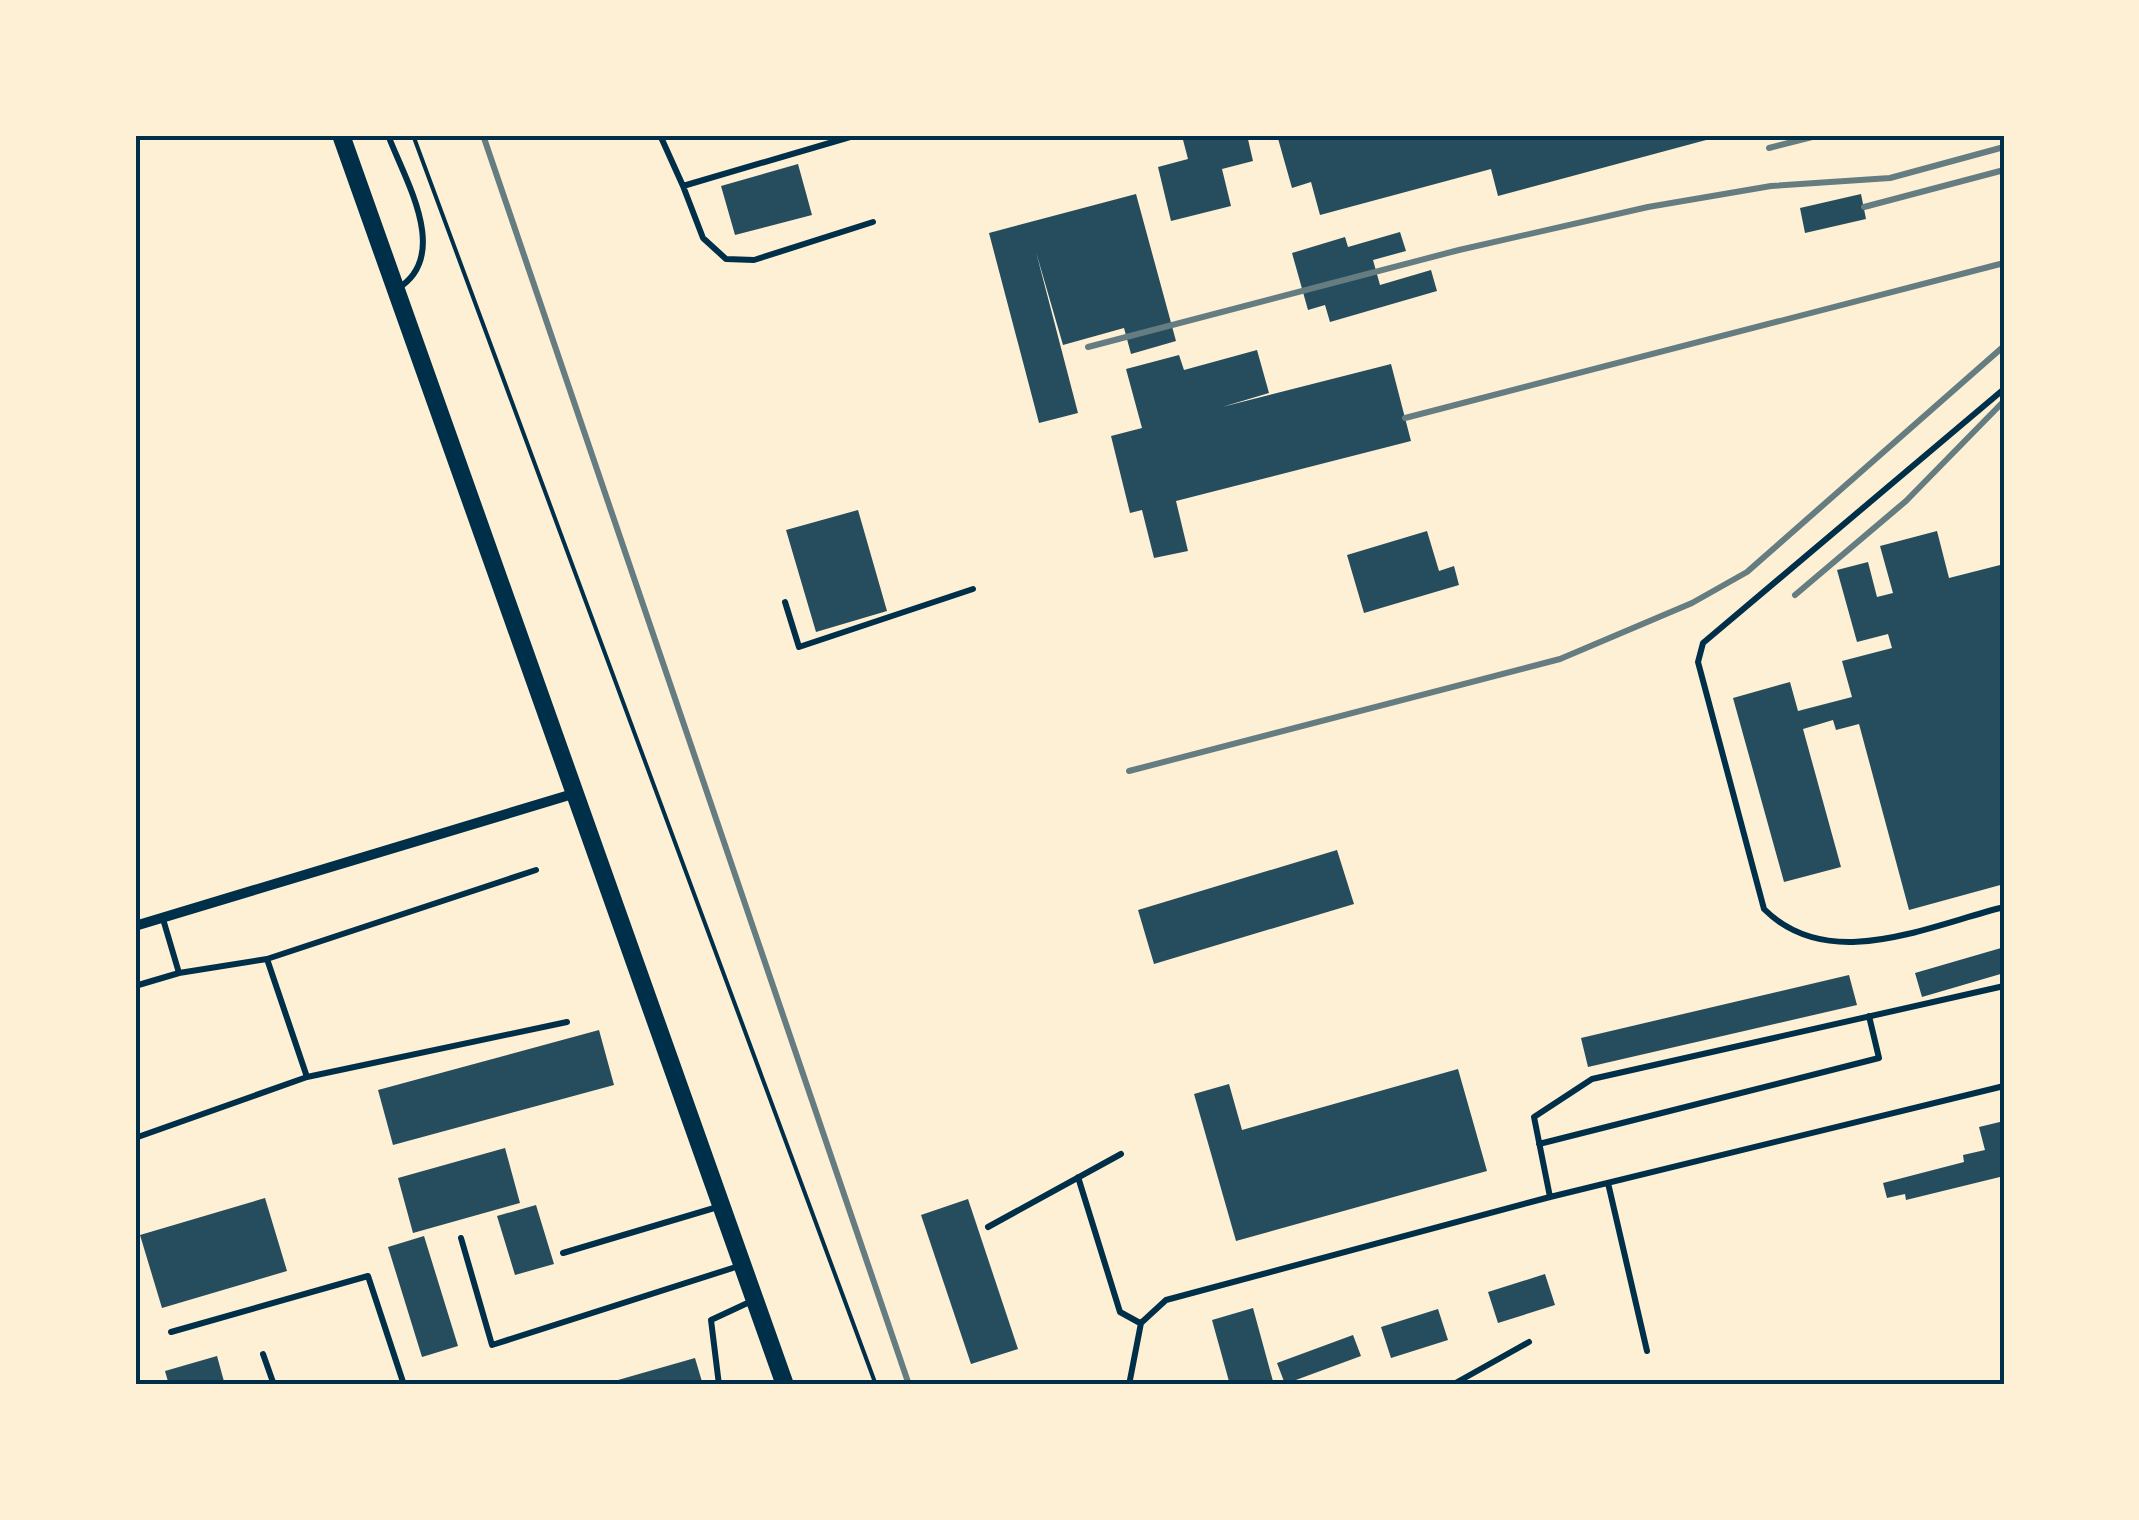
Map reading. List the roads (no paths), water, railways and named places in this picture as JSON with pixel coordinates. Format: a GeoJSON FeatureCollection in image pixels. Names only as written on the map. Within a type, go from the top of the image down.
{"type":"FeatureCollection","features":[{"type":"Feature","properties":{"kind":"main road"},"geometry":{"type":"LineString","coordinates":[[341,135],[785,1385]]}},
{"type":"Feature","properties":{"kind":"street"},"geometry":{"type":"LineString","coordinates":[[135,926],[577,793]]}},
{"type":"Feature","properties":{"kind":"lane"},"geometry":{"type":"LineString","coordinates":[[388,135],[422,225],[425,252],[414,279],[396,290]]}},
{"type":"Feature","properties":{"kind":"lane"},"geometry":{"type":"LineString","coordinates":[[660,135],[703,238],[726,259],[754,260],[873,222]]}},
{"type":"Feature","properties":{"kind":"lane"},"geometry":{"type":"LineString","coordinates":[[684,186],[850,136]]}},
{"type":"Feature","properties":{"kind":"lane"},"geometry":{"type":"LineString","coordinates":[[2004,390],[1703,643],[1698,662],[1764,909],[1782,926],[1810,940],[1848,945],[2004,907]]}},
{"type":"Feature","properties":{"kind":"lane"},"geometry":{"type":"LineString","coordinates":[[785,602],[798,647],[973,588]]}},
{"type":"Feature","properties":{"kind":"lane"},"geometry":{"type":"LineString","coordinates":[[135,986],[179,973],[267,959],[536,870]]}},
{"type":"Feature","properties":{"kind":"lane"},"geometry":{"type":"LineString","coordinates":[[162,917],[179,973]]}},
{"type":"Feature","properties":{"kind":"lane"},"geometry":{"type":"LineString","coordinates":[[267,959],[307,1077]]}},
{"type":"Feature","properties":{"kind":"lane"},"geometry":{"type":"LineString","coordinates":[[1550,1198],[1534,1117],[1592,1079],[2004,986]]}},
{"type":"Feature","properties":{"kind":"lane"},"geometry":{"type":"LineString","coordinates":[[1539,1144],[1879,1058],[1869,1016]]}},
{"type":"Feature","properties":{"kind":"lane"},"geometry":{"type":"LineString","coordinates":[[135,1138],[307,1077],[567,1022]]}},
{"type":"Feature","properties":{"kind":"lane"},"geometry":{"type":"LineString","coordinates":[[1129,1385],[1140,1323],[1166,1300],[1608,1183],[2004,1086]]}},
{"type":"Feature","properties":{"kind":"lane"},"geometry":{"type":"LineString","coordinates":[[988,1227],[1121,1154]]}},
{"type":"Feature","properties":{"kind":"lane"},"geometry":{"type":"LineString","coordinates":[[1078,1178],[1120,1312],[1140,1323]]}},
{"type":"Feature","properties":{"kind":"lane"},"geometry":{"type":"LineString","coordinates":[[1608,1183],[1647,1352]]}},
{"type":"Feature","properties":{"kind":"lane"},"geometry":{"type":"LineString","coordinates":[[563,1253],[722,1206]]}},
{"type":"Feature","properties":{"kind":"lane"},"geometry":{"type":"LineString","coordinates":[[461,1238],[492,1346],[743,1265]]}},
{"type":"Feature","properties":{"kind":"lane"},"geometry":{"type":"LineString","coordinates":[[170,1332],[368,1276],[404,1385]]}},
{"type":"Feature","properties":{"kind":"lane"},"geometry":{"type":"LineString","coordinates":[[719,1385],[711,1320],[755,1299]]}},
{"type":"Feature","properties":{"kind":"lane"},"geometry":{"type":"LineString","coordinates":[[1452,1385],[1529,1342]]}},
{"type":"Feature","properties":{"kind":"lane"},"geometry":{"type":"LineString","coordinates":[[263,1354],[274,1385]]}},
{"type":"Feature","properties":{"kind":"railway"},"geometry":{"type":"LineString","coordinates":[[483,135],[909,1385]]}},
{"type":"Feature","properties":{"kind":"railway"},"geometry":{"type":"LineString","coordinates":[[1769,148],[1820,135]]}},
{"type":"Feature","properties":{"kind":"railway"},"geometry":{"type":"LineString","coordinates":[[1088,347],[1459,250],[1648,207],[1771,186],[1890,178],[2004,147]]}},
{"type":"Feature","properties":{"kind":"railway"},"geometry":{"type":"LineString","coordinates":[[1864,207],[2004,170]]}},
{"type":"Feature","properties":{"kind":"railway"},"geometry":{"type":"LineString","coordinates":[[1405,418],[2004,263]]}},
{"type":"Feature","properties":{"kind":"railway"},"geometry":{"type":"LineString","coordinates":[[1129,771],[1560,659],[1692,603],[1747,572],[2004,346]]}},
{"type":"Feature","properties":{"kind":"railway"},"geometry":{"type":"LineString","coordinates":[[1795,595],[1906,501],[2004,401]]}}]}
